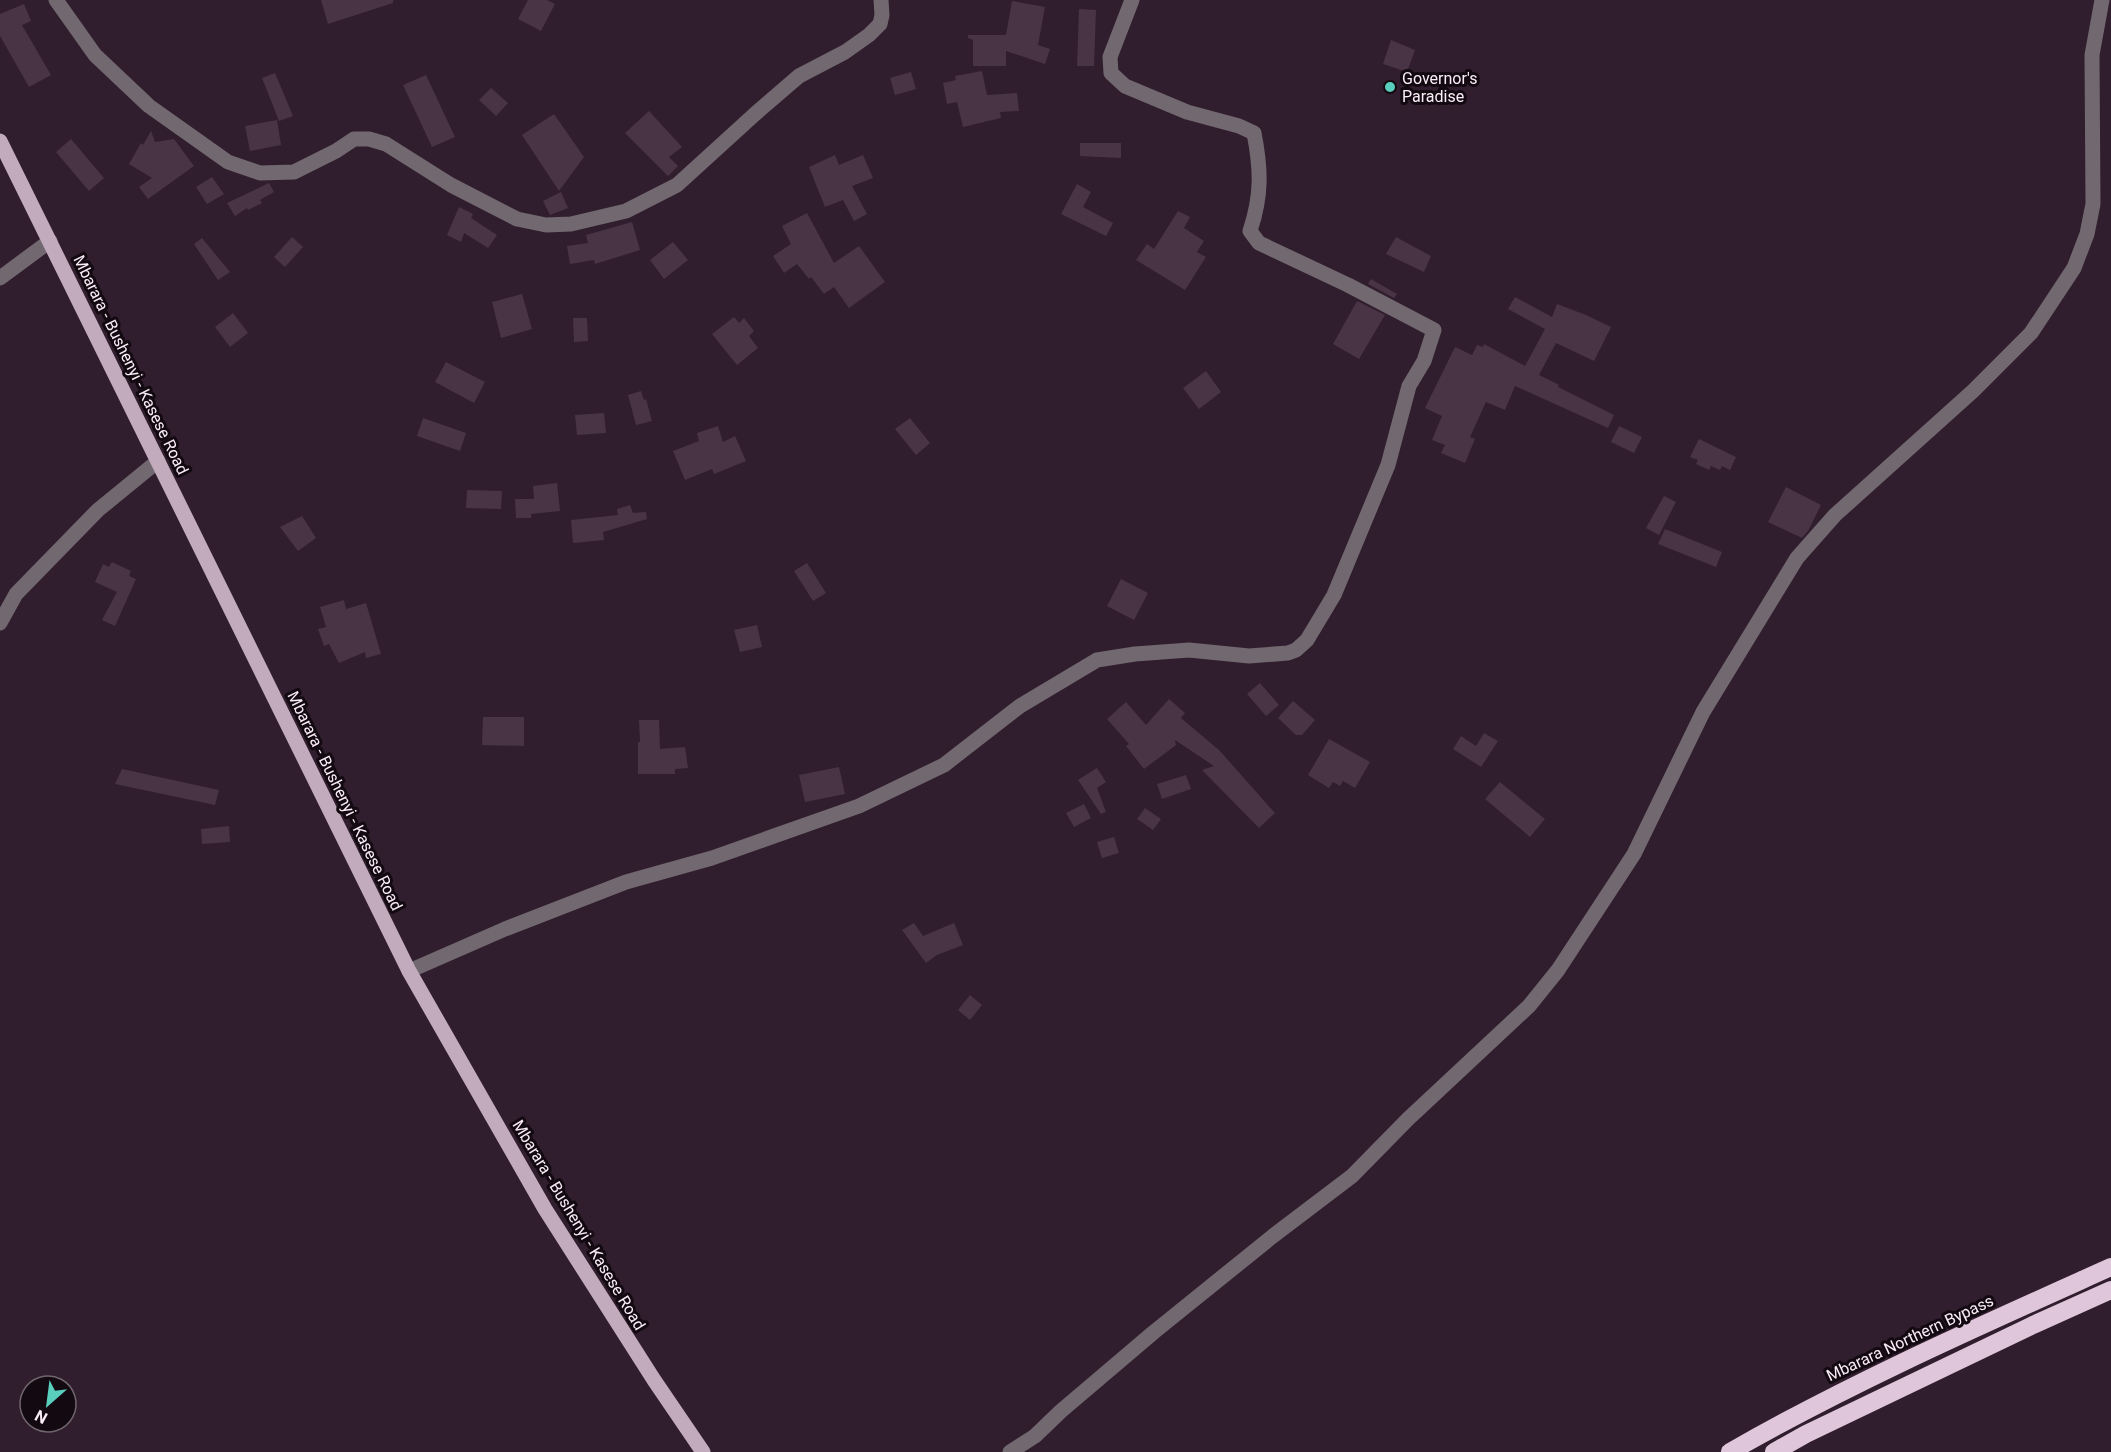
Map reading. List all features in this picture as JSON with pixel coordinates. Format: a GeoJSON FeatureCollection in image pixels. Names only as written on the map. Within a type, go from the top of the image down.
{"type":"FeatureCollection","features":[{"type":"Feature","properties":{"kind":"highway","name":"Mbarara Northern Bypass"},"geometry":{"type":"LineString","coordinates":[[1730,1452],[1796,1414],[2021,1307],[2111,1267]]}},
{"type":"Feature","properties":{"kind":"highway"},"geometry":{"type":"LineString","coordinates":[[1774,1452],[1806,1434],[2111,1290]]}},
{"type":"Feature","properties":{"kind":"main road","name":"Mbarara - Bushenyi - Kasese Road"},"geometry":{"type":"LineString","coordinates":[[0,141],[409,971],[545,1209],[654,1380],[703,1452]]}},
{"type":"Feature","properties":{"kind":"street"},"geometry":{"type":"LineString","coordinates":[[56,0],[95,55],[149,106],[228,162],[260,173],[294,172],[336,151],[354,139],[369,139],[386,144],[451,185],[517,219],[546,225],[571,224],[626,211],[677,185],[799,76],[845,52],[869,35],[880,24],[881,0]]}},
{"type":"Feature","properties":{"kind":"street"},"geometry":{"type":"LineString","coordinates":[[409,971],[505,929],[626,882],[712,858],[859,806],[944,765],[1020,706],[1097,660],[1135,654],[1189,650],[1249,656],[1288,653],[1296,650],[1307,640],[1334,595],[1388,465],[1409,386],[1424,361],[1434,330],[1348,285],[1259,243],[1250,231],[1258,206],[1259,161],[1254,133],[1239,126],[1187,112],[1125,86],[1111,73],[1110,57],[1132,0]]}},
{"type":"Feature","properties":{"kind":"street"},"geometry":{"type":"LineString","coordinates":[[1010,1452],[1035,1436],[1154,1332],[1352,1176],[1408,1119],[1529,1006],[1558,970],[1634,854],[1702,712],[1797,558],[1835,515],[1973,391],[2031,333],[2074,268],[2087,234],[2093,204],[2092,55],[2102,0]]}},
{"type":"Feature","properties":{"kind":"street"},"geometry":{"type":"LineString","coordinates":[[0,278],[50,241]]}},
{"type":"Feature","properties":{"kind":"street"},"geometry":{"type":"LineString","coordinates":[[0,623],[16,594],[90,519],[158,461]]}},
{"type":"Feature","properties":{"kind":"building"},"geometry":{"type":"Polygon","coordinates":[[[321,0],[393,0],[393,3],[328,24],[321,0]]]}},
{"type":"Feature","properties":{"kind":"building"},"geometry":{"type":"Polygon","coordinates":[[[528,0],[547,0],[555,4],[541,31],[518,19],[528,0]]]}},
{"type":"Feature","properties":{"kind":"building"},"geometry":{"type":"Polygon","coordinates":[[[1012,1],[1045,7],[1038,45],[1050,49],[1045,64],[1006,51],[1006,66],[973,66],[973,40],[968,38],[968,35],[1006,35],[1012,1]]]}},
{"type":"Feature","properties":{"kind":"building"},"geometry":{"type":"Polygon","coordinates":[[[24,4],[31,21],[22,25],[51,75],[29,87],[0,36],[0,14],[24,4]]]}},
{"type":"Feature","properties":{"kind":"building"},"geometry":{"type":"Polygon","coordinates":[[[1079,9],[1096,10],[1094,66],[1077,66],[1079,9]]]}},
{"type":"Feature","properties":{"kind":"building"},"geometry":{"type":"Polygon","coordinates":[[[1391,40],[1415,50],[1407,72],[1383,64],[1391,40]]]}},
{"type":"Feature","properties":{"kind":"building"},"geometry":{"type":"Polygon","coordinates":[[[982,71],[987,95],[1017,93],[1019,111],[1000,112],[1001,118],[963,127],[957,102],[947,104],[943,83],[956,80],[955,76],[982,71]]]}},
{"type":"Feature","properties":{"kind":"building"},"geometry":{"type":"Polygon","coordinates":[[[911,72],[916,89],[895,95],[890,78],[911,72]]]}},
{"type":"Feature","properties":{"kind":"building"},"geometry":{"type":"Polygon","coordinates":[[[275,73],[293,116],[279,121],[262,78],[275,73]]]}},
{"type":"Feature","properties":{"kind":"building"},"geometry":{"type":"Polygon","coordinates":[[[426,75],[455,137],[432,147],[403,85],[426,75]]]}},
{"type":"Feature","properties":{"kind":"building"},"geometry":{"type":"Polygon","coordinates":[[[491,88],[508,103],[496,116],[479,100],[491,88]]]}},
{"type":"Feature","properties":{"kind":"building"},"geometry":{"type":"Polygon","coordinates":[[[649,111],[682,147],[669,157],[678,166],[668,176],[625,133],[649,111]]]}},
{"type":"Feature","properties":{"kind":"building"},"geometry":{"type":"Polygon","coordinates":[[[554,114],[584,157],[559,191],[522,135],[554,114]]]}},
{"type":"Feature","properties":{"kind":"building"},"geometry":{"type":"Polygon","coordinates":[[[277,120],[281,145],[250,151],[245,126],[277,120]]]}},
{"type":"Feature","properties":{"kind":"building"},"geometry":{"type":"Polygon","coordinates":[[[151,131],[155,142],[174,139],[194,166],[148,199],[139,187],[152,178],[129,164],[151,131]]]}},
{"type":"Feature","properties":{"kind":"building"},"geometry":{"type":"Polygon","coordinates":[[[71,139],[104,178],[89,191],[56,152],[71,139]]]}},
{"type":"Feature","properties":{"kind":"building"},"geometry":{"type":"Polygon","coordinates":[[[1080,143],[1121,143],[1121,158],[1080,156],[1080,143]]]}},
{"type":"Feature","properties":{"kind":"building"},"geometry":{"type":"Polygon","coordinates":[[[835,155],[839,165],[863,155],[873,178],[852,186],[867,214],[854,221],[843,200],[825,207],[809,167],[835,155]]]}},
{"type":"Feature","properties":{"kind":"building"},"geometry":{"type":"Polygon","coordinates":[[[212,177],[224,194],[207,204],[196,187],[212,177]]]}},
{"type":"Feature","properties":{"kind":"building"},"geometry":{"type":"Polygon","coordinates":[[[269,183],[274,192],[260,200],[262,203],[248,210],[247,208],[235,216],[227,203],[269,183]]]}},
{"type":"Feature","properties":{"kind":"building"},"geometry":{"type":"Polygon","coordinates":[[[1077,184],[1091,192],[1083,207],[1113,223],[1106,236],[1061,214],[1077,184]]]}},
{"type":"Feature","properties":{"kind":"building"},"geometry":{"type":"Polygon","coordinates":[[[561,192],[568,208],[550,215],[543,201],[561,192]]]}},
{"type":"Feature","properties":{"kind":"building"},"geometry":{"type":"Polygon","coordinates":[[[459,207],[473,214],[471,218],[497,235],[488,248],[464,233],[461,242],[447,235],[459,207]]]}},
{"type":"Feature","properties":{"kind":"building"},"geometry":{"type":"Polygon","coordinates":[[[1178,211],[1190,217],[1184,228],[1204,241],[1197,252],[1206,257],[1185,290],[1136,260],[1147,244],[1154,249],[1178,211]]]}},
{"type":"Feature","properties":{"kind":"building"},"geometry":{"type":"Polygon","coordinates":[[[807,213],[834,263],[859,246],[885,282],[849,308],[834,287],[824,294],[797,264],[784,273],[773,256],[791,244],[782,226],[807,213]]]}},
{"type":"Feature","properties":{"kind":"building"},"geometry":{"type":"Polygon","coordinates":[[[632,222],[640,250],[595,264],[594,260],[570,264],[567,246],[588,243],[586,235],[632,222]]]}},
{"type":"Feature","properties":{"kind":"building"},"geometry":{"type":"Polygon","coordinates":[[[292,237],[303,247],[285,267],[274,257],[292,237]]]}},
{"type":"Feature","properties":{"kind":"building"},"geometry":{"type":"Polygon","coordinates":[[[1396,237],[1431,256],[1424,272],[1386,254],[1396,237]]]}},
{"type":"Feature","properties":{"kind":"building"},"geometry":{"type":"Polygon","coordinates":[[[202,238],[230,272],[218,280],[194,244],[202,238]]]}},
{"type":"Feature","properties":{"kind":"building"},"geometry":{"type":"Polygon","coordinates":[[[673,242],[688,260],[664,279],[650,260],[673,242]]]}},
{"type":"Feature","properties":{"kind":"building"},"geometry":{"type":"Polygon","coordinates":[[[1371,279],[1397,294],[1394,298],[1368,284],[1371,279]]]}},
{"type":"Feature","properties":{"kind":"building"},"geometry":{"type":"Polygon","coordinates":[[[522,294],[532,329],[501,338],[492,302],[522,294]]]}},
{"type":"Feature","properties":{"kind":"building"},"geometry":{"type":"Polygon","coordinates":[[[1515,297],[1552,317],[1557,304],[1611,327],[1594,361],[1556,343],[1539,375],[1614,415],[1608,428],[1515,386],[1505,410],[1486,402],[1470,437],[1475,439],[1465,463],[1441,453],[1445,445],[1432,440],[1442,416],[1425,408],[1455,347],[1472,355],[1477,345],[1483,347],[1484,344],[1525,366],[1545,329],[1508,309],[1515,297]]]}},
{"type":"Feature","properties":{"kind":"building"},"geometry":{"type":"Polygon","coordinates":[[[1357,301],[1385,315],[1359,359],[1333,344],[1357,301]]]}},
{"type":"Feature","properties":{"kind":"building"},"geometry":{"type":"Polygon","coordinates":[[[233,313],[248,333],[230,347],[215,327],[233,313]]]}},
{"type":"Feature","properties":{"kind":"building"},"geometry":{"type":"Polygon","coordinates":[[[734,317],[739,323],[744,318],[754,331],[749,336],[758,348],[737,365],[712,334],[734,317]]]}},
{"type":"Feature","properties":{"kind":"building"},"geometry":{"type":"Polygon","coordinates":[[[573,318],[587,318],[588,341],[574,342],[573,318]]]}},
{"type":"Feature","properties":{"kind":"building"},"geometry":{"type":"Polygon","coordinates":[[[446,362],[485,382],[474,403],[435,382],[446,362]]]}},
{"type":"Feature","properties":{"kind":"building"},"geometry":{"type":"Polygon","coordinates":[[[1206,371],[1221,392],[1199,409],[1183,388],[1206,371]]]}},
{"type":"Feature","properties":{"kind":"building"},"geometry":{"type":"Polygon","coordinates":[[[641,391],[644,400],[646,399],[652,421],[636,425],[628,395],[641,391]]]}},
{"type":"Feature","properties":{"kind":"building"},"geometry":{"type":"Polygon","coordinates":[[[604,413],[606,433],[577,435],[575,415],[604,413]]]}},
{"type":"Feature","properties":{"kind":"building"},"geometry":{"type":"Polygon","coordinates":[[[423,418],[466,433],[460,451],[417,436],[423,418]]]}},
{"type":"Feature","properties":{"kind":"building"},"geometry":{"type":"Polygon","coordinates":[[[910,418],[930,443],[916,455],[895,429],[910,418]]]}},
{"type":"Feature","properties":{"kind":"building"},"geometry":{"type":"Polygon","coordinates":[[[718,426],[723,442],[735,436],[746,461],[714,474],[712,469],[685,480],[673,451],[699,441],[697,433],[718,426]]]}},
{"type":"Feature","properties":{"kind":"building"},"geometry":{"type":"Polygon","coordinates":[[[1619,426],[1642,437],[1634,453],[1611,442],[1619,426]]]}},
{"type":"Feature","properties":{"kind":"building"},"geometry":{"type":"Polygon","coordinates":[[[1699,439],[1736,457],[1730,470],[1722,466],[1720,470],[1711,466],[1709,470],[1696,464],[1698,460],[1690,457],[1699,439]]]}},
{"type":"Feature","properties":{"kind":"building"},"geometry":{"type":"Polygon","coordinates":[[[557,483],[560,511],[531,514],[531,518],[516,518],[515,499],[534,499],[533,486],[557,483]]]}},
{"type":"Feature","properties":{"kind":"building"},"geometry":{"type":"Polygon","coordinates":[[[1786,487],[1821,505],[1802,538],[1768,522],[1786,487]]]}},
{"type":"Feature","properties":{"kind":"building"},"geometry":{"type":"Polygon","coordinates":[[[467,490],[502,491],[501,509],[466,508],[467,490]]]}},
{"type":"Feature","properties":{"kind":"building"},"geometry":{"type":"Polygon","coordinates":[[[1664,496],[1676,502],[1659,535],[1646,528],[1664,496]]]}},
{"type":"Feature","properties":{"kind":"building"},"geometry":{"type":"Polygon","coordinates":[[[630,505],[633,513],[646,512],[647,519],[603,532],[604,540],[573,543],[571,520],[618,515],[617,509],[630,505]]]}},
{"type":"Feature","properties":{"kind":"building"},"geometry":{"type":"Polygon","coordinates":[[[302,516],[316,538],[298,551],[280,527],[302,516]]]}},
{"type":"Feature","properties":{"kind":"building"},"geometry":{"type":"Polygon","coordinates":[[[1665,529],[1722,552],[1716,567],[1658,544],[1665,529]]]}},
{"type":"Feature","properties":{"kind":"building"},"geometry":{"type":"Polygon","coordinates":[[[112,562],[131,571],[129,576],[136,579],[115,626],[102,620],[117,592],[95,582],[103,564],[109,567],[112,562]]]}},
{"type":"Feature","properties":{"kind":"building"},"geometry":{"type":"Polygon","coordinates":[[[807,563],[826,593],[813,601],[794,571],[807,563]]]}},
{"type":"Feature","properties":{"kind":"building"},"geometry":{"type":"Polygon","coordinates":[[[1121,579],[1148,593],[1134,620],[1107,606],[1121,579]]]}},
{"type":"Feature","properties":{"kind":"building"},"geometry":{"type":"Polygon","coordinates":[[[344,600],[346,609],[366,603],[381,654],[366,658],[365,652],[339,663],[329,644],[324,646],[318,629],[326,627],[320,607],[344,600]]]}},
{"type":"Feature","properties":{"kind":"building"},"geometry":{"type":"Polygon","coordinates":[[[757,625],[762,647],[740,652],[734,630],[757,625]]]}},
{"type":"Feature","properties":{"kind":"building"},"geometry":{"type":"Polygon","coordinates":[[[1260,683],[1279,705],[1266,716],[1247,694],[1260,683]]]}},
{"type":"Feature","properties":{"kind":"building"},"geometry":{"type":"Polygon","coordinates":[[[1169,699],[1185,713],[1181,718],[1219,750],[1275,813],[1259,828],[1202,770],[1214,766],[1175,740],[1176,745],[1144,769],[1126,746],[1129,744],[1107,719],[1126,702],[1146,725],[1169,699]]]}},
{"type":"Feature","properties":{"kind":"building"},"geometry":{"type":"Polygon","coordinates":[[[1293,701],[1315,720],[1302,735],[1296,735],[1278,718],[1293,701]]]}},
{"type":"Feature","properties":{"kind":"building"},"geometry":{"type":"Polygon","coordinates":[[[483,717],[524,717],[524,746],[482,745],[483,717]]]}},
{"type":"Feature","properties":{"kind":"building"},"geometry":{"type":"Polygon","coordinates":[[[639,720],[659,720],[660,749],[685,747],[688,768],[675,769],[675,774],[638,774],[639,720]]]}},
{"type":"Feature","properties":{"kind":"building"},"geometry":{"type":"Polygon","coordinates":[[[1484,733],[1498,741],[1481,767],[1453,749],[1461,736],[1476,746],[1484,733]]]}},
{"type":"Feature","properties":{"kind":"building"},"geometry":{"type":"Polygon","coordinates":[[[1329,739],[1370,762],[1355,788],[1343,781],[1340,786],[1333,782],[1329,788],[1308,775],[1329,739]]]}},
{"type":"Feature","properties":{"kind":"building"},"geometry":{"type":"Polygon","coordinates":[[[839,767],[845,794],[805,802],[799,775],[839,767]]]}},
{"type":"Feature","properties":{"kind":"building"},"geometry":{"type":"Polygon","coordinates":[[[1097,768],[1106,782],[1097,788],[1106,812],[1101,814],[1078,780],[1097,768]]]}},
{"type":"Feature","properties":{"kind":"building"},"geometry":{"type":"Polygon","coordinates":[[[122,769],[219,790],[215,805],[115,784],[122,769]]]}},
{"type":"Feature","properties":{"kind":"building"},"geometry":{"type":"Polygon","coordinates":[[[1186,775],[1191,789],[1162,799],[1157,784],[1186,775]]]}},
{"type":"Feature","properties":{"kind":"building"},"geometry":{"type":"Polygon","coordinates":[[[1500,782],[1545,819],[1530,837],[1485,799],[1500,782]]]}},
{"type":"Feature","properties":{"kind":"building"},"geometry":{"type":"Polygon","coordinates":[[[1084,804],[1091,818],[1074,827],[1066,813],[1084,804]]]}},
{"type":"Feature","properties":{"kind":"building"},"geometry":{"type":"Polygon","coordinates":[[[1145,808],[1161,819],[1153,830],[1137,819],[1145,808]]]}},
{"type":"Feature","properties":{"kind":"building"},"geometry":{"type":"Polygon","coordinates":[[[229,826],[230,842],[202,844],[201,829],[229,826]]]}},
{"type":"Feature","properties":{"kind":"building"},"geometry":{"type":"Polygon","coordinates":[[[1114,837],[1119,853],[1102,858],[1097,842],[1114,837]]]}},
{"type":"Feature","properties":{"kind":"building"},"geometry":{"type":"Polygon","coordinates":[[[914,923],[923,936],[954,923],[963,945],[937,955],[926,963],[902,930],[914,923]]]}},
{"type":"Feature","properties":{"kind":"building"},"geometry":{"type":"Polygon","coordinates":[[[970,995],[982,1005],[970,1020],[958,1010],[970,995]]]}},
{"type":"Feature","properties":{"kind":"place","name":"Governor's Paradise"},"geometry":{"type":"Point","coordinates":[1390,87]}}]}
